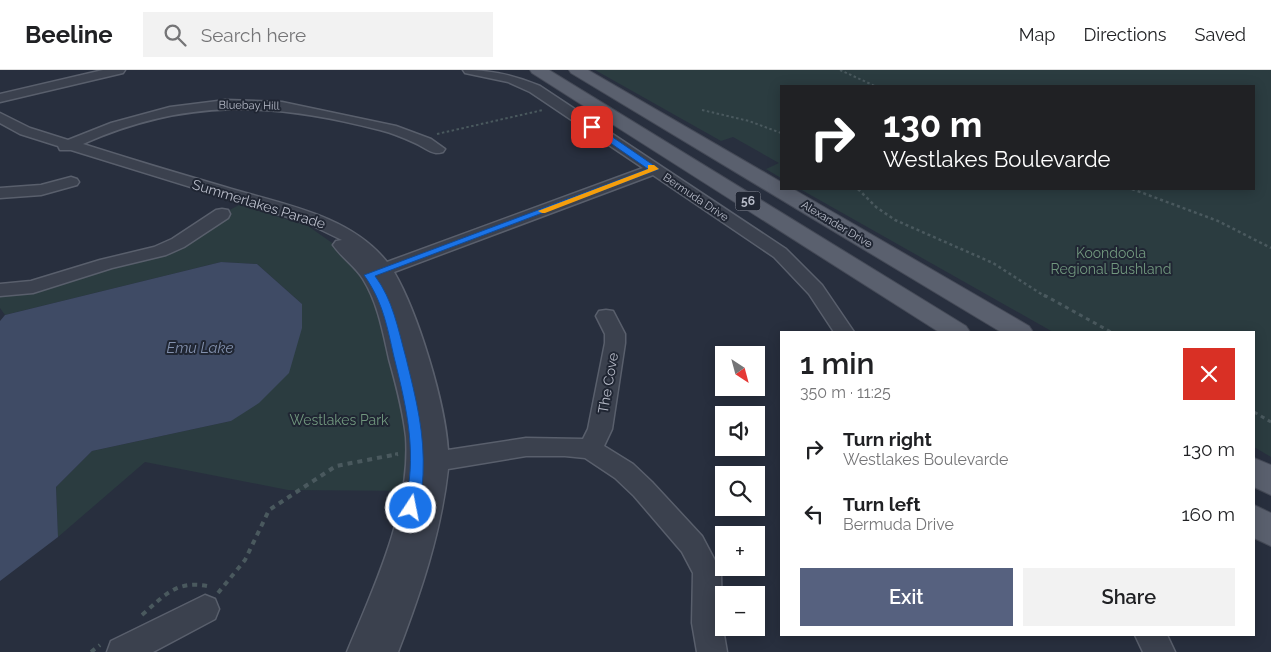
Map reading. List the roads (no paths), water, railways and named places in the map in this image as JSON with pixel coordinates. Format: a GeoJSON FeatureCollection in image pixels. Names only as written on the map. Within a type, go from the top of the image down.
{"type":"FeatureCollection","features":[{"type":"Feature","properties":{"kind":"main road","name":"Alexander Drive"},"geometry":{"type":"LineString","coordinates":[[538,70],[955,331]]}},
{"type":"Feature","properties":{"kind":"main road","name":"Alexander Drive"},"geometry":{"type":"LineString","coordinates":[[577,70],[1018,331]]}},
{"type":"Feature","properties":{"kind":"main road"},"geometry":{"type":"LineString","coordinates":[[1255,472],[1271,482]]}},
{"type":"Feature","properties":{"kind":"main road"},"geometry":{"type":"LineString","coordinates":[[1255,521],[1271,531]]}},
{"type":"Feature","properties":{"kind":"street"},"geometry":{"type":"LineString","coordinates":[[0,98],[120,70]]}},
{"type":"Feature","properties":{"kind":"street","name":"Bermuda Drive"},"geometry":{"type":"LineString","coordinates":[[469,70],[523,83],[561,106],[797,266],[827,303],[843,331]]}},
{"type":"Feature","properties":{"kind":"street"},"geometry":{"type":"LineString","coordinates":[[0,102],[50,87]]}},
{"type":"Feature","properties":{"kind":"street","name":"Bluebay Hill"},"geometry":{"type":"LineString","coordinates":[[65,147],[125,124],[165,113],[217,104],[250,103],[283,106],[387,127],[419,138],[438,149]]}},
{"type":"Feature","properties":{"kind":"street","name":"Summerlakes Parade"},"geometry":{"type":"LineString","coordinates":[[2,123],[20,138],[65,147],[308,226],[344,247],[377,272],[414,413],[418,450],[413,456],[415,491],[402,543],[379,612],[362,652]]}},
{"type":"Feature","properties":{"kind":"street"},"geometry":{"type":"LineString","coordinates":[[377,272],[655,169]]}},
{"type":"Feature","properties":{"kind":"street"},"geometry":{"type":"LineString","coordinates":[[0,194],[40,190],[71,182]]}},
{"type":"Feature","properties":{"kind":"street"},"geometry":{"type":"LineString","coordinates":[[0,290],[33,287],[106,264],[160,251],[178,243],[222,214]]}},
{"type":"Feature","properties":{"kind":"street","name":"The Cove"},"geometry":{"type":"LineString","coordinates":[[590,449],[600,429],[615,344],[615,334],[606,316]]}},
{"type":"Feature","properties":{"kind":"street"},"geometry":{"type":"LineString","coordinates":[[413,456],[526,447],[565,447],[590,449],[624,471],[643,489],[692,544],[707,572],[706,623],[712,652]]}},
{"type":"Feature","properties":{"kind":"street","name":"Summerlakes Parade"},"geometry":{"type":"LineString","coordinates":[[383,652],[421,548],[413,456]]}},
{"type":"Feature","properties":{"kind":"street"},"geometry":{"type":"LineString","coordinates":[[122,652],[205,609]]}},
{"type":"Feature","properties":{"kind":"street"},"geometry":{"type":"LineString","coordinates":[[1151,636],[1160,652]]}},
{"type":"Feature","properties":{"kind":"water","name":"Emu Lake"},"geometry":{"type":"Polygon","coordinates":[[[221,262],[257,264],[302,304],[302,328],[289,373],[259,403],[231,421],[92,451],[56,487],[58,537],[0,581],[0,321],[5,315],[221,262]]]}},
{"type":"Feature","properties":{"kind":"park label","name":"Koondoola Regional Bushland"},"geometry":{"type":"Point","coordinates":[1111,262]}},
{"type":"Feature","properties":{"kind":"park label","name":"Westlakes Park"},"geometry":{"type":"Point","coordinates":[339,420]}}]}
